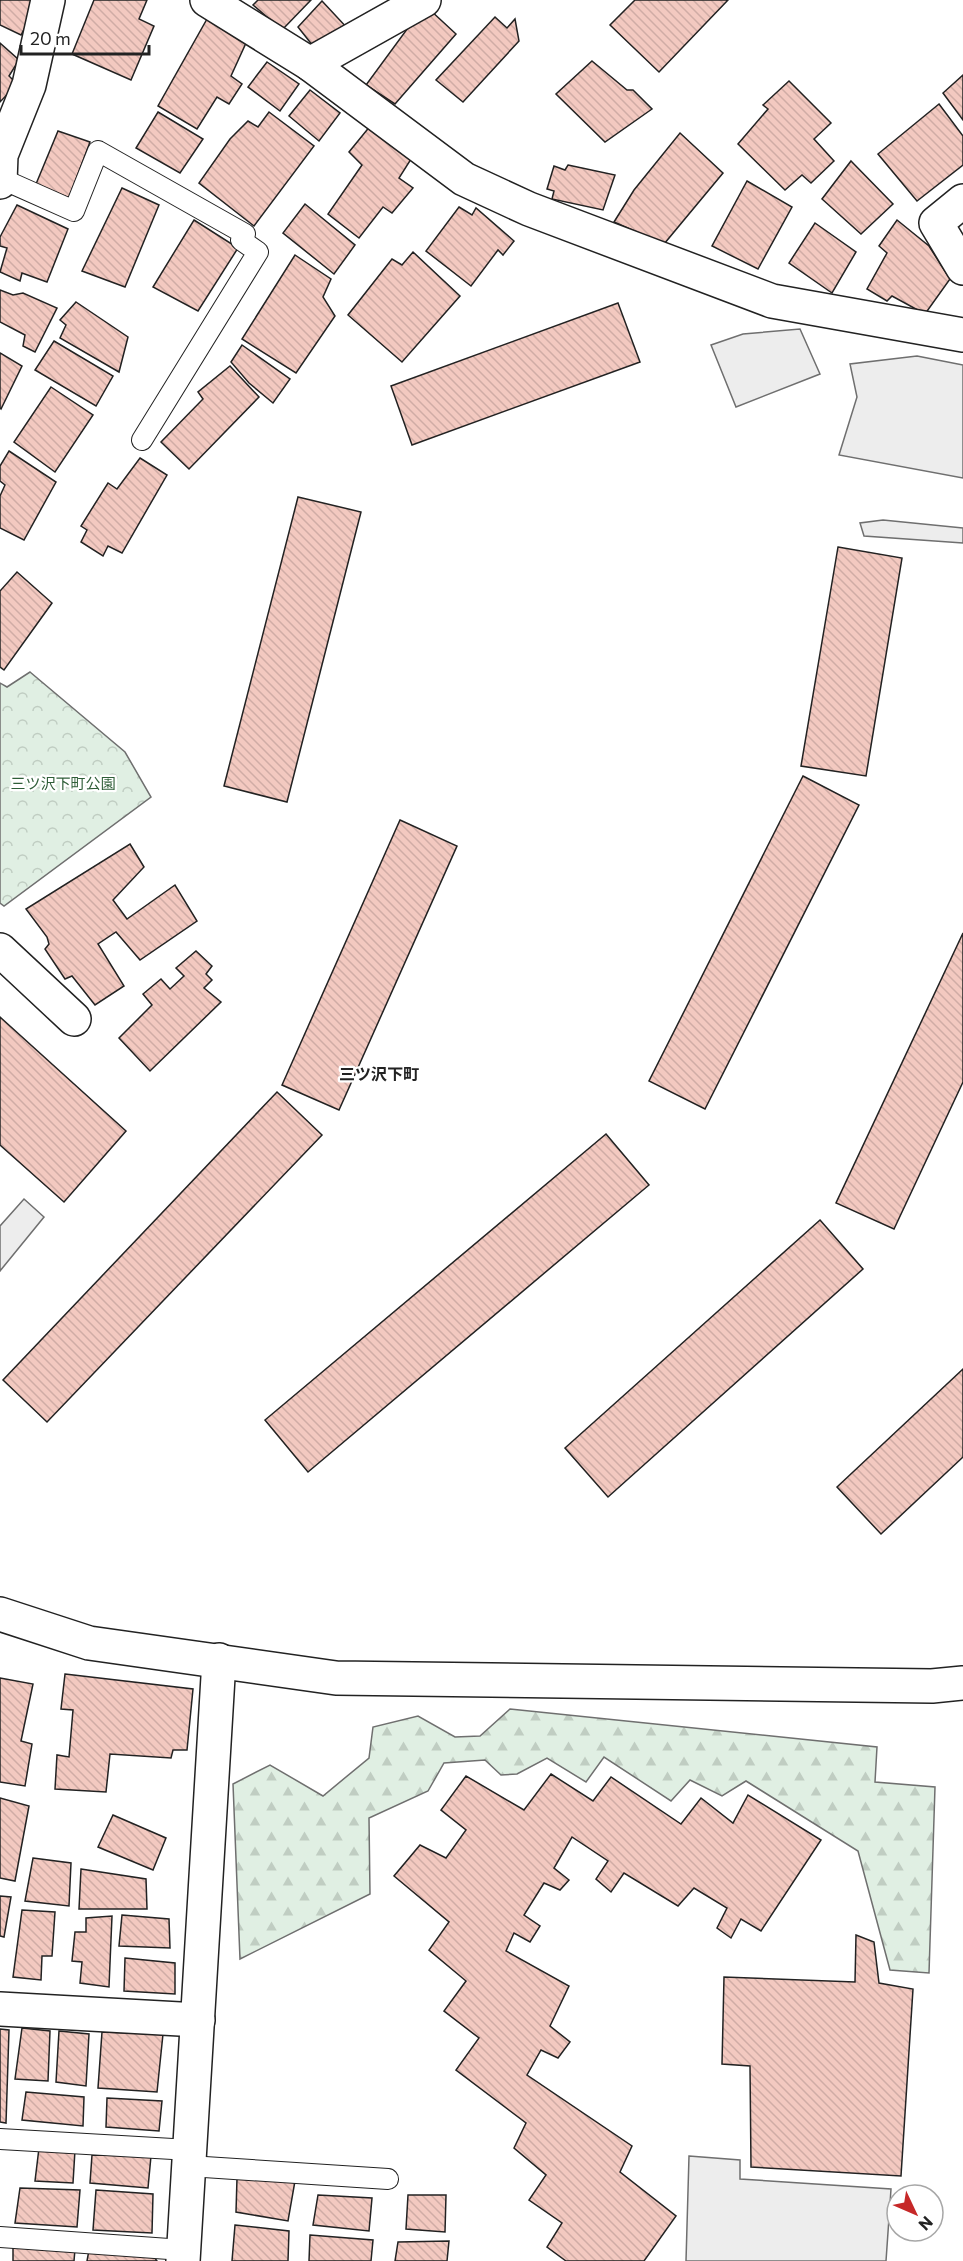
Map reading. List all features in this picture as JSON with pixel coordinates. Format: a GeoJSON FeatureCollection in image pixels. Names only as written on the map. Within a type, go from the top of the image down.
{"type":"FeatureCollection","features":[{"type":"Feature","properties":{"kind":"street"},"geometry":{"type":"LineString","coordinates":[[1,180],[1,155],[29,85],[48,0]]}},
{"type":"Feature","properties":{"kind":"street"},"geometry":{"type":"LineString","coordinates":[[207,0],[310,64],[464,179],[529,209],[772,301],[963,334]]}},
{"type":"Feature","properties":{"kind":"street"},"geometry":{"type":"LineString","coordinates":[[310,64],[424,0]]}},
{"type":"Feature","properties":{"kind":"street"},"geometry":{"type":"LineString","coordinates":[[963,201],[936,223],[963,268]]}},
{"type":"Feature","properties":{"kind":"street"},"geometry":{"type":"LineString","coordinates":[[0,950],[74,1019]]}},
{"type":"Feature","properties":{"kind":"street"},"geometry":{"type":"LineString","coordinates":[[0,1614],[89,1643],[336,1678],[932,1686],[963,1683]]}},
{"type":"Feature","properties":{"kind":"street"},"geometry":{"type":"LineString","coordinates":[[183,2256],[219,1660]]}},
{"type":"Feature","properties":{"kind":"street"},"geometry":{"type":"LineString","coordinates":[[0,2009],[198,2020]]}},
{"type":"Feature","properties":{"kind":"lane"},"geometry":{"type":"LineString","coordinates":[[1,180],[74,211],[98,151],[245,234],[241,240],[258,252],[142,440]]}},
{"type":"Feature","properties":{"kind":"lane"},"geometry":{"type":"LineString","coordinates":[[0,2139],[388,2180]]}},
{"type":"Feature","properties":{"kind":"lane"},"geometry":{"type":"LineString","coordinates":[[0,2236],[183,2256]]}},
{"type":"Feature","properties":{"kind":"green space","name":"三ツ沢下町公園"},"geometry":{"type":"Polygon","coordinates":[[[30,672],[125,752],[151,797],[4,906],[0,903],[0,683],[7,687],[30,672]]]}},
{"type":"Feature","properties":{"kind":"green space"},"geometry":{"type":"Polygon","coordinates":[[[510,1709],[877,1747],[875,1782],[935,1787],[929,1973],[890,1970],[858,1851],[746,1781],[722,1796],[690,1780],[671,1801],[604,1757],[586,1782],[547,1758],[517,1774],[501,1775],[485,1760],[444,1763],[428,1791],[369,1818],[370,1894],[240,1959],[233,1784],[270,1765],[323,1796],[369,1758],[373,1727],[418,1716],[455,1737],[480,1736],[510,1709]]]}},
{"type":"Feature","properties":{"kind":"shaded area"},"geometry":{"type":"Polygon","coordinates":[[[800,329],[820,374],[736,407],[711,345],[743,334],[800,329]]]}},
{"type":"Feature","properties":{"kind":"shaded area"},"geometry":{"type":"Polygon","coordinates":[[[917,356],[963,365],[963,478],[839,455],[857,397],[850,364],[917,356]]]}},
{"type":"Feature","properties":{"kind":"shaded area"},"geometry":{"type":"Polygon","coordinates":[[[883,520],[963,528],[963,543],[864,536],[860,523],[883,520]]]}},
{"type":"Feature","properties":{"kind":"shaded area"},"geometry":{"type":"Polygon","coordinates":[[[24,1199],[44,1217],[0,1271],[0,1226],[24,1199]]]}},
{"type":"Feature","properties":{"kind":"shaded area"},"geometry":{"type":"Polygon","coordinates":[[[689,2156],[740,2160],[740,2179],[885,2189],[886,2261],[686,2261],[689,2156]]]}},
{"type":"Feature","properties":{"kind":"building"},"geometry":{"type":"Polygon","coordinates":[[[0,0],[32,0],[29,20],[21,35],[0,25],[0,0]]]}},
{"type":"Feature","properties":{"kind":"building"},"geometry":{"type":"Polygon","coordinates":[[[94,0],[147,0],[139,19],[154,26],[131,80],[72,54],[94,0]]]}},
{"type":"Feature","properties":{"kind":"building"},"geometry":{"type":"Polygon","coordinates":[[[258,0],[311,0],[282,30],[253,5],[258,0]]]}},
{"type":"Feature","properties":{"kind":"building"},"geometry":{"type":"Polygon","coordinates":[[[635,0],[728,0],[659,72],[610,25],[635,0]]]}},
{"type":"Feature","properties":{"kind":"building"},"geometry":{"type":"Polygon","coordinates":[[[322,1],[350,31],[317,51],[298,27],[322,1]]]}},
{"type":"Feature","properties":{"kind":"building"},"geometry":{"type":"Polygon","coordinates":[[[429,9],[456,34],[395,104],[366,85],[413,21],[429,9]]]}},
{"type":"Feature","properties":{"kind":"building"},"geometry":{"type":"Polygon","coordinates":[[[495,17],[507,28],[515,19],[519,41],[463,102],[436,80],[495,17]]]}},
{"type":"Feature","properties":{"kind":"building"},"geometry":{"type":"Polygon","coordinates":[[[207,19],[246,43],[231,76],[242,84],[229,104],[217,97],[197,129],[158,106],[207,19]]]}},
{"type":"Feature","properties":{"kind":"building"},"geometry":{"type":"Polygon","coordinates":[[[0,43],[19,60],[9,76],[17,84],[0,102],[0,43]]]}},
{"type":"Feature","properties":{"kind":"building"},"geometry":{"type":"Polygon","coordinates":[[[592,61],[627,90],[633,90],[652,109],[605,142],[556,94],[592,61]]]}},
{"type":"Feature","properties":{"kind":"building"},"geometry":{"type":"Polygon","coordinates":[[[267,62],[299,84],[280,111],[248,87],[267,62]]]}},
{"type":"Feature","properties":{"kind":"building"},"geometry":{"type":"Polygon","coordinates":[[[963,75],[963,120],[943,93],[963,75]]]}},
{"type":"Feature","properties":{"kind":"building"},"geometry":{"type":"Polygon","coordinates":[[[789,81],[831,123],[814,139],[834,161],[811,183],[802,175],[785,190],[738,144],[768,109],[763,105],[789,81]]]}},
{"type":"Feature","properties":{"kind":"building"},"geometry":{"type":"Polygon","coordinates":[[[310,90],[340,113],[319,141],[289,116],[310,90]]]}},
{"type":"Feature","properties":{"kind":"building"},"geometry":{"type":"Polygon","coordinates":[[[939,104],[963,136],[963,165],[917,201],[878,154],[939,104]]]}},
{"type":"Feature","properties":{"kind":"building"},"geometry":{"type":"Polygon","coordinates":[[[158,112],[203,139],[180,173],[136,148],[158,112]]]}},
{"type":"Feature","properties":{"kind":"building"},"geometry":{"type":"Polygon","coordinates":[[[269,112],[314,146],[254,226],[199,183],[230,139],[248,121],[258,127],[269,112]]]}},
{"type":"Feature","properties":{"kind":"building"},"geometry":{"type":"Polygon","coordinates":[[[371,125],[413,156],[399,178],[413,188],[392,213],[383,207],[359,238],[328,214],[362,165],[349,152],[371,125]]]}},
{"type":"Feature","properties":{"kind":"building"},"geometry":{"type":"Polygon","coordinates":[[[58,131],[90,142],[69,198],[36,184],[58,131]]]}},
{"type":"Feature","properties":{"kind":"building"},"geometry":{"type":"Polygon","coordinates":[[[680,133],[723,173],[664,244],[614,222],[634,190],[680,133]]]}},
{"type":"Feature","properties":{"kind":"building"},"geometry":{"type":"Polygon","coordinates":[[[851,161],[893,204],[861,234],[822,199],[851,161]]]}},
{"type":"Feature","properties":{"kind":"building"},"geometry":{"type":"Polygon","coordinates":[[[568,165],[615,175],[603,210],[552,199],[554,191],[547,189],[554,166],[565,170],[568,165]]]}},
{"type":"Feature","properties":{"kind":"building"},"geometry":{"type":"Polygon","coordinates":[[[747,181],[792,207],[758,269],[712,246],[747,181]]]}},
{"type":"Feature","properties":{"kind":"building"},"geometry":{"type":"Polygon","coordinates":[[[122,188],[159,205],[125,287],[82,271],[122,188]]]}},
{"type":"Feature","properties":{"kind":"building"},"geometry":{"type":"Polygon","coordinates":[[[305,204],[355,245],[334,274],[283,233],[305,204]]]}},
{"type":"Feature","properties":{"kind":"building"},"geometry":{"type":"Polygon","coordinates":[[[17,205],[68,229],[47,282],[22,273],[20,281],[0,272],[7,248],[0,246],[0,237],[17,205]]]}},
{"type":"Feature","properties":{"kind":"building"},"geometry":{"type":"Polygon","coordinates":[[[459,207],[472,215],[476,208],[514,241],[503,255],[498,250],[471,286],[426,251],[459,207]]]}},
{"type":"Feature","properties":{"kind":"building"},"geometry":{"type":"Polygon","coordinates":[[[194,220],[238,248],[198,311],[153,287],[194,220]]]}},
{"type":"Feature","properties":{"kind":"building"},"geometry":{"type":"Polygon","coordinates":[[[897,220],[929,246],[950,279],[925,314],[892,296],[887,301],[867,289],[887,253],[879,246],[897,220]]]}},
{"type":"Feature","properties":{"kind":"building"},"geometry":{"type":"Polygon","coordinates":[[[815,223],[856,252],[832,293],[789,263],[815,223]]]}},
{"type":"Feature","properties":{"kind":"building"},"geometry":{"type":"Polygon","coordinates":[[[413,252],[460,296],[402,362],[348,315],[392,259],[402,265],[413,252]]]}},
{"type":"Feature","properties":{"kind":"building"},"geometry":{"type":"Polygon","coordinates":[[[295,255],[331,279],[323,297],[335,316],[296,373],[242,339],[295,255]]]}},
{"type":"Feature","properties":{"kind":"building"},"geometry":{"type":"Polygon","coordinates":[[[0,290],[13,295],[23,293],[57,308],[35,352],[23,346],[25,335],[0,322],[0,290]]]}},
{"type":"Feature","properties":{"kind":"building"},"geometry":{"type":"Polygon","coordinates":[[[76,302],[128,337],[119,372],[60,338],[66,325],[60,320],[76,302]]]}},
{"type":"Feature","properties":{"kind":"building"},"geometry":{"type":"Polygon","coordinates":[[[618,303],[640,362],[412,445],[391,386],[618,303]]]}},
{"type":"Feature","properties":{"kind":"building"},"geometry":{"type":"Polygon","coordinates":[[[54,341],[113,376],[96,406],[35,370],[54,341]]]}},
{"type":"Feature","properties":{"kind":"building"},"geometry":{"type":"Polygon","coordinates":[[[242,345],[290,379],[273,403],[249,383],[231,362],[242,345]]]}},
{"type":"Feature","properties":{"kind":"building"},"geometry":{"type":"Polygon","coordinates":[[[0,353],[22,366],[1,409],[0,408],[0,353]]]}},
{"type":"Feature","properties":{"kind":"building"},"geometry":{"type":"Polygon","coordinates":[[[230,366],[259,397],[189,469],[161,442],[203,399],[198,392],[230,366]]]}},
{"type":"Feature","properties":{"kind":"building"},"geometry":{"type":"Polygon","coordinates":[[[51,387],[93,415],[55,472],[14,442],[51,387]]]}},
{"type":"Feature","properties":{"kind":"building"},"geometry":{"type":"Polygon","coordinates":[[[9,451],[56,482],[24,540],[0,528],[0,496],[5,485],[0,481],[0,466],[9,451]]]}},
{"type":"Feature","properties":{"kind":"building"},"geometry":{"type":"Polygon","coordinates":[[[140,458],[167,475],[122,553],[108,546],[103,556],[81,542],[87,530],[81,526],[108,483],[117,489],[140,458]]]}},
{"type":"Feature","properties":{"kind":"building"},"geometry":{"type":"Polygon","coordinates":[[[298,497],[361,512],[287,802],[224,786],[298,497]]]}},
{"type":"Feature","properties":{"kind":"building"},"geometry":{"type":"Polygon","coordinates":[[[838,547],[902,558],[866,776],[801,766],[838,547]]]}},
{"type":"Feature","properties":{"kind":"building"},"geometry":{"type":"Polygon","coordinates":[[[17,572],[52,603],[4,670],[0,667],[0,591],[17,572]]]}},
{"type":"Feature","properties":{"kind":"building"},"geometry":{"type":"Polygon","coordinates":[[[803,776],[859,805],[705,1109],[649,1081],[803,776]]]}},
{"type":"Feature","properties":{"kind":"building"},"geometry":{"type":"Polygon","coordinates":[[[400,820],[457,846],[339,1110],[282,1085],[400,820]]]}},
{"type":"Feature","properties":{"kind":"building"},"geometry":{"type":"Polygon","coordinates":[[[130,844],[144,867],[113,900],[127,919],[175,885],[197,921],[140,960],[116,932],[98,944],[124,986],[95,1005],[72,976],[65,979],[45,949],[49,944],[47,937],[26,909],[130,844]]]}},
{"type":"Feature","properties":{"kind":"building"},"geometry":{"type":"Polygon","coordinates":[[[963,933],[963,1082],[894,1229],[836,1203],[963,933]]]}},
{"type":"Feature","properties":{"kind":"building"},"geometry":{"type":"Polygon","coordinates":[[[196,951],[212,966],[206,974],[212,980],[204,988],[221,1002],[150,1071],[119,1038],[152,1005],[143,994],[161,979],[170,989],[184,976],[176,968],[196,951]]]}},
{"type":"Feature","properties":{"kind":"building"},"geometry":{"type":"Polygon","coordinates":[[[0,1017],[126,1131],[64,1202],[0,1145],[0,1017]]]}},
{"type":"Feature","properties":{"kind":"building"},"geometry":{"type":"Polygon","coordinates":[[[277,1092],[322,1135],[47,1422],[3,1380],[277,1092]]]}},
{"type":"Feature","properties":{"kind":"building"},"geometry":{"type":"Polygon","coordinates":[[[606,1134],[649,1185],[308,1472],[265,1420],[606,1134]]]}},
{"type":"Feature","properties":{"kind":"building"},"geometry":{"type":"Polygon","coordinates":[[[820,1220],[863,1269],[608,1497],[565,1448],[820,1220]]]}},
{"type":"Feature","properties":{"kind":"building"},"geometry":{"type":"Polygon","coordinates":[[[963,1369],[963,1457],[881,1534],[837,1487],[963,1369]]]}},
{"type":"Feature","properties":{"kind":"building"},"geometry":{"type":"Polygon","coordinates":[[[65,1674],[193,1689],[187,1750],[173,1750],[171,1758],[110,1754],[106,1792],[55,1789],[57,1755],[69,1757],[73,1710],[61,1709],[65,1674]]]}},
{"type":"Feature","properties":{"kind":"building"},"geometry":{"type":"Polygon","coordinates":[[[0,1678],[33,1684],[21,1741],[32,1744],[25,1786],[0,1782],[0,1678]]]}},
{"type":"Feature","properties":{"kind":"building"},"geometry":{"type":"Polygon","coordinates":[[[551,1774],[593,1801],[611,1777],[681,1824],[701,1798],[733,1823],[748,1795],[821,1840],[761,1931],[741,1919],[731,1938],[717,1928],[727,1908],[694,1888],[678,1906],[624,1873],[611,1892],[596,1879],[608,1861],[572,1837],[554,1868],[569,1880],[560,1890],[544,1883],[524,1915],[540,1926],[530,1942],[514,1933],[506,1951],[569,1986],[550,2026],[570,2042],[558,2058],[541,2050],[527,2075],[632,2146],[620,2172],[676,2216],[644,2261],[566,2261],[547,2247],[562,2223],[529,2200],[546,2175],[514,2148],[526,2123],[456,2070],[479,2038],[444,2011],[466,1981],[429,1950],[449,1922],[394,1876],[420,1845],[446,1858],[466,1830],[441,1810],[466,1776],[524,1810],[551,1774]]]}},
{"type":"Feature","properties":{"kind":"building"},"geometry":{"type":"Polygon","coordinates":[[[0,1798],[29,1806],[15,1881],[0,1878],[0,1798]]]}},
{"type":"Feature","properties":{"kind":"building"},"geometry":{"type":"Polygon","coordinates":[[[113,1815],[166,1838],[153,1870],[98,1847],[113,1815]]]}},
{"type":"Feature","properties":{"kind":"building"},"geometry":{"type":"Polygon","coordinates":[[[33,1858],[71,1863],[69,1906],[25,1901],[33,1858]]]}},
{"type":"Feature","properties":{"kind":"building"},"geometry":{"type":"Polygon","coordinates":[[[81,1869],[146,1879],[147,1909],[79,1909],[81,1869]]]}},
{"type":"Feature","properties":{"kind":"building"},"geometry":{"type":"Polygon","coordinates":[[[0,1896],[11,1897],[4,1937],[0,1936],[0,1896]]]}},
{"type":"Feature","properties":{"kind":"building"},"geometry":{"type":"Polygon","coordinates":[[[22,1910],[55,1912],[52,1956],[42,1956],[41,1980],[13,1977],[22,1910]]]}},
{"type":"Feature","properties":{"kind":"building"},"geometry":{"type":"Polygon","coordinates":[[[122,1915],[169,1919],[170,1948],[119,1946],[122,1915]]]}},
{"type":"Feature","properties":{"kind":"building"},"geometry":{"type":"Polygon","coordinates":[[[112,1916],[109,1987],[80,1983],[82,1962],[72,1961],[75,1932],[86,1932],[86,1918],[112,1916]]]}},
{"type":"Feature","properties":{"kind":"building"},"geometry":{"type":"Polygon","coordinates":[[[856,1935],[874,1942],[879,1983],[913,1989],[901,2176],[751,2167],[750,2066],[722,2064],[724,1977],[855,1982],[856,1935]]]}},
{"type":"Feature","properties":{"kind":"building"},"geometry":{"type":"Polygon","coordinates":[[[125,1958],[175,1963],[175,1994],[124,1991],[125,1958]]]}},
{"type":"Feature","properties":{"kind":"building"},"geometry":{"type":"Polygon","coordinates":[[[22,2028],[50,2031],[48,2081],[15,2079],[22,2028]]]}},
{"type":"Feature","properties":{"kind":"building"},"geometry":{"type":"Polygon","coordinates":[[[0,2029],[9,2030],[6,2123],[0,2122],[0,2029]]]}},
{"type":"Feature","properties":{"kind":"building"},"geometry":{"type":"Polygon","coordinates":[[[59,2031],[89,2034],[86,2086],[56,2082],[59,2031]]]}},
{"type":"Feature","properties":{"kind":"building"},"geometry":{"type":"Polygon","coordinates":[[[102,2032],[163,2034],[157,2092],[98,2088],[102,2032]]]}},
{"type":"Feature","properties":{"kind":"building"},"geometry":{"type":"Polygon","coordinates":[[[26,2092],[84,2097],[83,2126],[22,2120],[26,2092]]]}},
{"type":"Feature","properties":{"kind":"building"},"geometry":{"type":"Polygon","coordinates":[[[107,2098],[162,2101],[159,2131],[106,2127],[107,2098]]]}},
{"type":"Feature","properties":{"kind":"building"},"geometry":{"type":"Polygon","coordinates":[[[39,2148],[75,2150],[73,2183],[35,2181],[39,2148]]]}},
{"type":"Feature","properties":{"kind":"building"},"geometry":{"type":"Polygon","coordinates":[[[92,2155],[151,2156],[148,2188],[90,2183],[92,2155]]]}},
{"type":"Feature","properties":{"kind":"building"},"geometry":{"type":"Polygon","coordinates":[[[237,2178],[295,2181],[288,2221],[236,2212],[237,2178]]]}},
{"type":"Feature","properties":{"kind":"building"},"geometry":{"type":"Polygon","coordinates":[[[20,2188],[80,2190],[77,2227],[15,2223],[20,2188]]]}},
{"type":"Feature","properties":{"kind":"building"},"geometry":{"type":"Polygon","coordinates":[[[96,2190],[153,2194],[152,2233],[93,2230],[96,2190]]]}},
{"type":"Feature","properties":{"kind":"building"},"geometry":{"type":"Polygon","coordinates":[[[318,2195],[372,2198],[369,2231],[313,2225],[318,2195]]]}},
{"type":"Feature","properties":{"kind":"building"},"geometry":{"type":"Polygon","coordinates":[[[408,2195],[446,2195],[445,2232],[406,2229],[408,2195]]]}},
{"type":"Feature","properties":{"kind":"building"},"geometry":{"type":"Polygon","coordinates":[[[235,2225],[289,2231],[288,2261],[232,2261],[235,2225]]]}},
{"type":"Feature","properties":{"kind":"building"},"geometry":{"type":"Polygon","coordinates":[[[310,2235],[373,2240],[371,2261],[309,2261],[310,2235]]]}},
{"type":"Feature","properties":{"kind":"building"},"geometry":{"type":"Polygon","coordinates":[[[449,2241],[447,2261],[395,2261],[398,2242],[449,2241]]]}},
{"type":"Feature","properties":{"kind":"building"},"geometry":{"type":"Polygon","coordinates":[[[13,2244],[75,2249],[74,2261],[13,2261],[13,2244]]]}},
{"type":"Feature","properties":{"kind":"building"},"geometry":{"type":"Polygon","coordinates":[[[89,2250],[152,2254],[157,2261],[87,2261],[89,2250]]]}},
{"type":"Feature","properties":{"kind":"district","name":"三ツ沢下町"},"geometry":{"type":"Point","coordinates":[379,1074]}}]}
